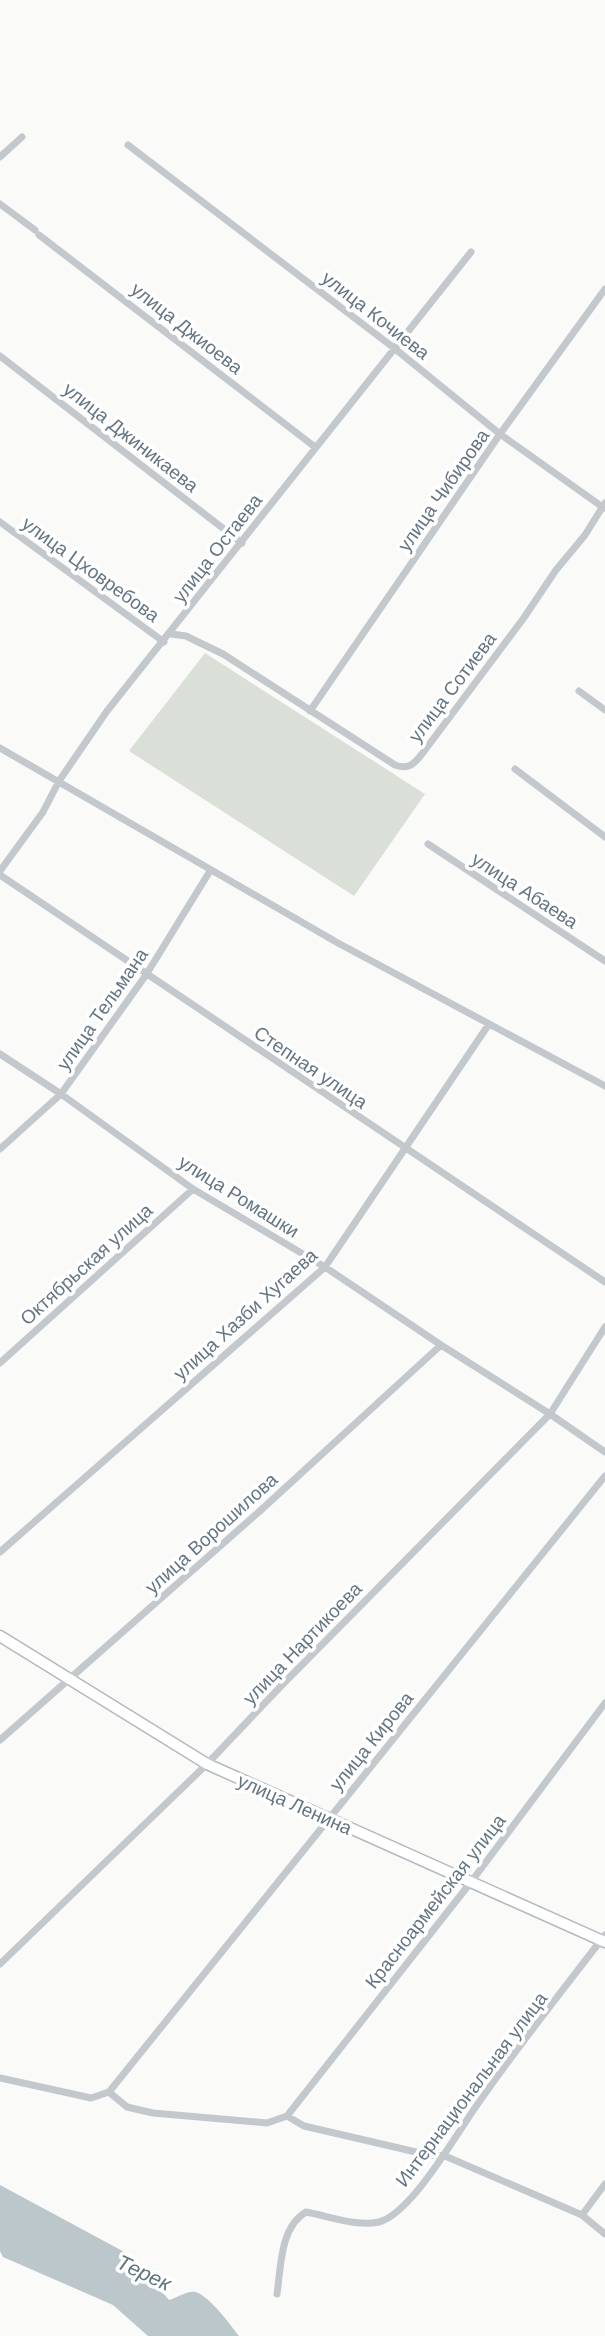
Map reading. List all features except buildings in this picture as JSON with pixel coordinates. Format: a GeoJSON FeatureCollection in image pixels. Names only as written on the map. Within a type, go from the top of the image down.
{"type":"FeatureCollection","features":[{"type":"Feature","properties":{"kind":"street"},"geometry":{"type":"LineString","coordinates":[[0,157],[22,137]]}},
{"type":"Feature","properties":{"kind":"street","name":"улица Кочиева"},"geometry":{"type":"LineString","coordinates":[[128,145],[394,348],[500,434],[604,506]]}},
{"type":"Feature","properties":{"kind":"street","name":"улица Джиоева"},"geometry":{"type":"LineString","coordinates":[[0,204],[315,447]]}},
{"type":"Feature","properties":{"kind":"street","name":"улица Остаева"},"geometry":{"type":"LineString","coordinates":[[0,873],[43,813],[59,781],[107,711],[171,634],[315,447],[471,252]]}},
{"type":"Feature","properties":{"kind":"street","name":"улица Чибирова"},"geometry":{"type":"LineString","coordinates":[[310,711],[500,434],[605,289]]}},
{"type":"Feature","properties":{"kind":"street","name":"улица Джиникаева"},"geometry":{"type":"LineString","coordinates":[[0,356],[242,543]]}},
{"type":"Feature","properties":{"kind":"street","name":"улица Сотиева"},"geometry":{"type":"LineString","coordinates":[[171,634],[186,636],[202,643],[395,765],[404,768],[414,764],[523,619],[556,570],[585,536],[604,506]]}},
{"type":"Feature","properties":{"kind":"street","name":"улица Цховребова"},"geometry":{"type":"LineString","coordinates":[[0,522],[164,642]]}},
{"type":"Feature","properties":{"kind":"street"},"geometry":{"type":"LineString","coordinates":[[579,691],[605,710]]}},
{"type":"Feature","properties":{"kind":"street"},"geometry":{"type":"LineString","coordinates":[[0,748],[338,943],[605,1086]]}},
{"type":"Feature","properties":{"kind":"street"},"geometry":{"type":"LineString","coordinates":[[515,769],[605,837]]}},
{"type":"Feature","properties":{"kind":"street","name":"улица Абаева"},"geometry":{"type":"LineString","coordinates":[[428,844],[605,961]]}},
{"type":"Feature","properties":{"kind":"street","name":"улица Тельмана"},"geometry":{"type":"LineString","coordinates":[[0,1149],[61,1094],[146,975],[210,871]]}},
{"type":"Feature","properties":{"kind":"street","name":"Степная улица"},"geometry":{"type":"LineString","coordinates":[[0,873],[146,975],[605,1282]]}},
{"type":"Feature","properties":{"kind":"street","name":"улица Хазби Хугаева"},"geometry":{"type":"LineString","coordinates":[[0,1552],[325,1267],[489,1024]]}},
{"type":"Feature","properties":{"kind":"street","name":"улица Ромашки"},"geometry":{"type":"LineString","coordinates":[[0,1054],[61,1094],[193,1189],[325,1267],[605,1452]]}},
{"type":"Feature","properties":{"kind":"street","name":"Октябрьская улица"},"geometry":{"type":"LineString","coordinates":[[0,1363],[193,1189]]}},
{"type":"Feature","properties":{"kind":"street","name":"улица Нартикоева"},"geometry":{"type":"LineString","coordinates":[[0,1964],[207,1764],[550,1414],[605,1327]]}},
{"type":"Feature","properties":{"kind":"street","name":"улица Ворошилова"},"geometry":{"type":"LineString","coordinates":[[0,1740],[261,1510],[441,1345]]}},
{"type":"Feature","properties":{"kind":"street","name":"улица Кирова"},"geometry":{"type":"LineString","coordinates":[[109,2092],[605,1476]]}},
{"type":"Feature","properties":{"kind":"street","name":"улица Ленина"},"geometry":{"type":"LineString","coordinates":[[0,1636],[207,1764],[604,1939]]}},
{"type":"Feature","properties":{"kind":"street","name":"Красноармейская улица"},"geometry":{"type":"LineString","coordinates":[[287,2116],[471,1882],[605,1703]]}},
{"type":"Feature","properties":{"kind":"street","name":"Интернациональная улица"},"geometry":{"type":"LineString","coordinates":[[277,2294],[284,2246],[294,2219],[306,2212],[358,2222],[380,2222],[399,2211],[445,2156],[477,2105],[604,1939]]}},
{"type":"Feature","properties":{"kind":"street"},"geometry":{"type":"LineString","coordinates":[[0,2078],[91,2098],[109,2092],[127,2107],[153,2113],[267,2123],[287,2116],[303,2126],[429,2155],[445,2156],[582,2215],[605,2234]]}},
{"type":"Feature","properties":{"kind":"street"},"geometry":{"type":"LineString","coordinates":[[582,2215],[605,2184]]}},
{"type":"Feature","properties":{"kind":"shaded area"},"geometry":{"type":"Polygon","coordinates":[[[205,653],[425,794],[354,896],[129,751],[205,653]]]}},
{"type":"Feature","properties":{"kind":"water","name":"Терек"},"geometry":{"type":"Polygon","coordinates":[[[0,2185],[130,2255],[169,2300],[189,2292],[202,2295],[239,2336],[148,2336],[113,2305],[3,2257],[0,2251],[0,2185]]]}}]}
